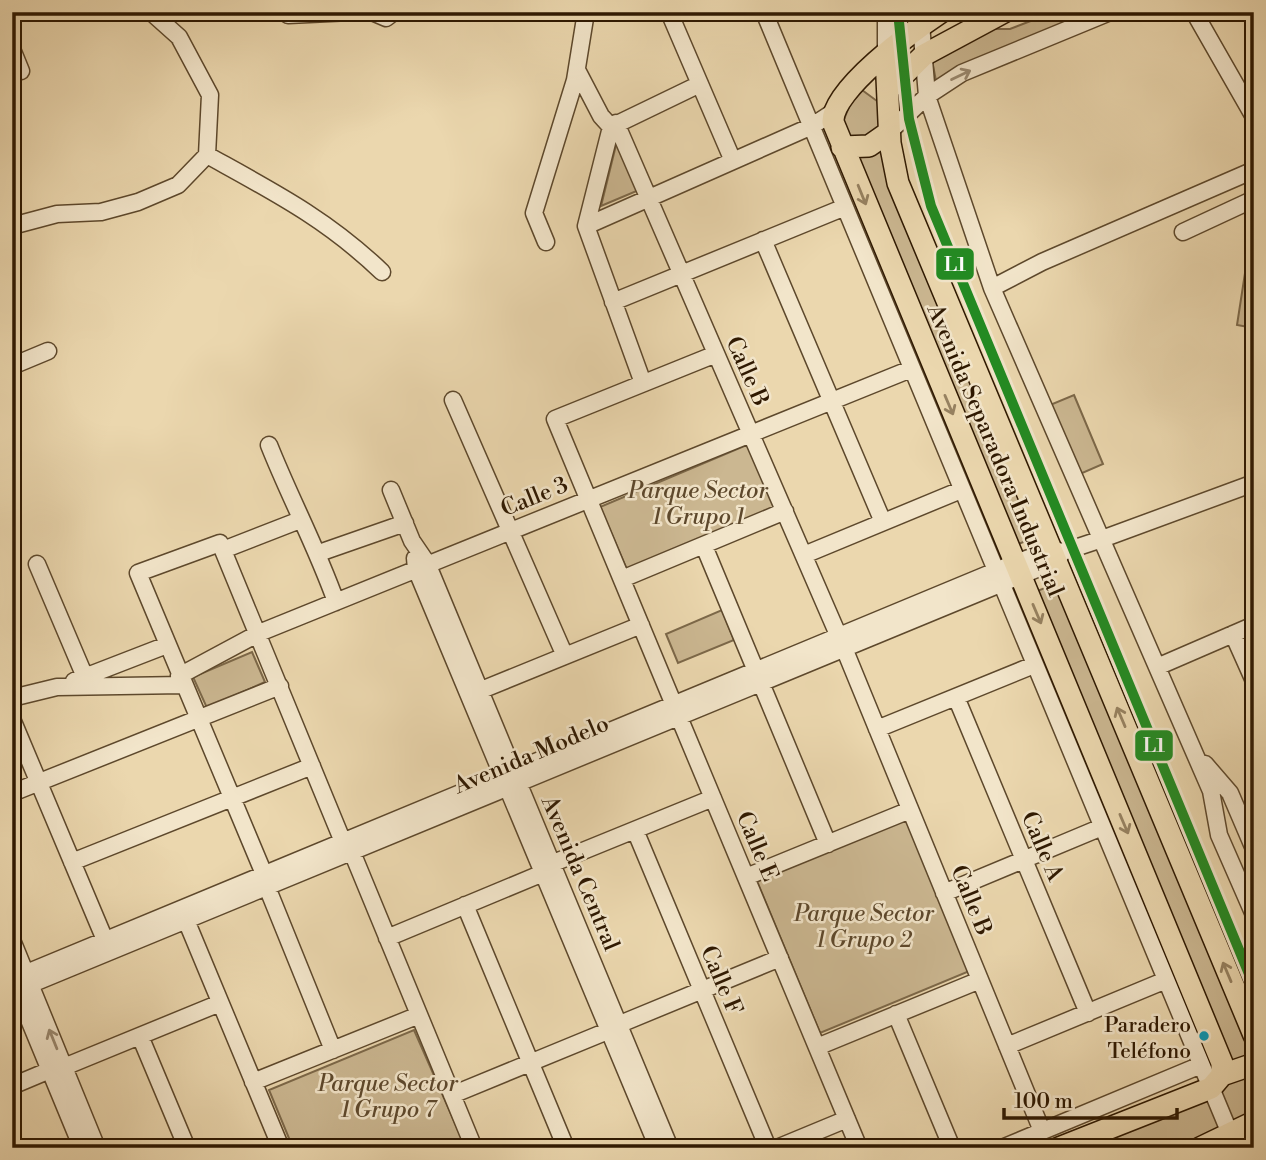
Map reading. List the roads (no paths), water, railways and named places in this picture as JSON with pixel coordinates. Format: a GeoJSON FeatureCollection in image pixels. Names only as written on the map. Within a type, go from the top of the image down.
{"type":"FeatureCollection","features":[{"type":"Feature","properties":{"kind":"main road"},"geometry":{"type":"LineString","coordinates":[[832,113],[855,82],[886,56],[920,19],[941,12]]}},
{"type":"Feature","properties":{"kind":"main road"},"geometry":{"type":"LineString","coordinates":[[855,82],[876,90],[888,100],[924,55],[1004,12]]}},
{"type":"Feature","properties":{"kind":"main road","name":"Avenida Separadora Industrial"},"geometry":{"type":"LineString","coordinates":[[886,56],[889,132],[898,183],[1057,555],[1254,1035]]}},
{"type":"Feature","properties":{"kind":"main road","name":"Avenida Separadora Industrial"},"geometry":{"type":"LineString","coordinates":[[832,113],[842,147],[1220,1054],[1216,1082]]}},
{"type":"Feature","properties":{"kind":"main road"},"geometry":{"type":"LineString","coordinates":[[842,147],[869,146],[889,132]]}},
{"type":"Feature","properties":{"kind":"main road"},"geometry":{"type":"LineString","coordinates":[[1059,1148],[1254,1064]]}},
{"type":"Feature","properties":{"kind":"main road"},"geometry":{"type":"LineString","coordinates":[[1200,1148],[1233,1142],[1254,1122]]}},
{"type":"Feature","properties":{"kind":"street"},"geometry":{"type":"LineString","coordinates":[[12,226],[57,214],[101,212],[138,202],[178,186],[206,155],[211,105],[207,87],[179,37],[151,12]]}},
{"type":"Feature","properties":{"kind":"street"},"geometry":{"type":"LineString","coordinates":[[288,15],[351,12]]}},
{"type":"Feature","properties":{"kind":"street"},"geometry":{"type":"LineString","coordinates":[[372,12],[379,18],[393,14]]}},
{"type":"Feature","properties":{"kind":"street"},"geometry":{"type":"LineString","coordinates":[[546,242],[534,213],[555,153],[577,70],[586,12]]}},
{"type":"Feature","properties":{"kind":"street"},"geometry":{"type":"LineString","coordinates":[[669,12],[733,161]]}},
{"type":"Feature","properties":{"kind":"street","name":"Avenida Separadora Industrial"},"geometry":{"type":"LineString","coordinates":[[764,12],[1201,1065],[1216,1082],[1233,1142]]}},
{"type":"Feature","properties":{"kind":"street"},"geometry":{"type":"LineString","coordinates":[[886,12],[886,56]]}},
{"type":"Feature","properties":{"kind":"street"},"geometry":{"type":"LineString","coordinates":[[889,132],[927,96],[962,74],[1110,12]]}},
{"type":"Feature","properties":{"kind":"street"},"geometry":{"type":"LineString","coordinates":[[1194,12],[1254,117]]}},
{"type":"Feature","properties":{"kind":"street"},"geometry":{"type":"LineString","coordinates":[[920,19],[927,96],[992,288],[1212,791],[1219,835],[1254,915]]}},
{"type":"Feature","properties":{"kind":"street"},"geometry":{"type":"LineString","coordinates":[[12,48],[21,71],[12,73]]}},
{"type":"Feature","properties":{"kind":"street","name":"Calle B"},"geometry":{"type":"LineString","coordinates":[[577,70],[601,116],[613,125],[649,198],[842,643],[1042,1131]]}},
{"type":"Feature","properties":{"kind":"street"},"geometry":{"type":"LineString","coordinates":[[700,84],[613,125],[586,226],[643,383],[716,354]]}},
{"type":"Feature","properties":{"kind":"street"},"geometry":{"type":"LineString","coordinates":[[586,226],[812,126],[832,113]]}},
{"type":"Feature","properties":{"kind":"street"},"geometry":{"type":"LineString","coordinates":[[206,155],[289,200],[345,237],[382,272]]}},
{"type":"Feature","properties":{"kind":"street"},"geometry":{"type":"LineString","coordinates":[[992,288],[1042,262],[1254,170]]}},
{"type":"Feature","properties":{"kind":"street"},"geometry":{"type":"LineString","coordinates":[[1183,232],[1254,199]]}},
{"type":"Feature","properties":{"kind":"street"},"geometry":{"type":"LineString","coordinates":[[613,302],[845,207]]}},
{"type":"Feature","properties":{"kind":"street"},"geometry":{"type":"LineString","coordinates":[[763,240],[883,522]]}},
{"type":"Feature","properties":{"kind":"street"},"geometry":{"type":"LineString","coordinates":[[12,366],[48,351]]}},
{"type":"Feature","properties":{"kind":"street","name":"Calle 3"},"geometry":{"type":"LineString","coordinates":[[181,680],[259,633],[911,369]]}},
{"type":"Feature","properties":{"kind":"street","name":"Calle E"},"geometry":{"type":"LineString","coordinates":[[643,383],[555,419],[859,1148]]}},
{"type":"Feature","properties":{"kind":"street"},"geometry":{"type":"LineString","coordinates":[[453,400],[512,529],[565,656]]}},
{"type":"Feature","properties":{"kind":"street"},"geometry":{"type":"LineString","coordinates":[[269,445],[300,520],[319,554],[336,601]]}},
{"type":"Feature","properties":{"kind":"street","name":"Avenida Modelo"},"geometry":{"type":"LineString","coordinates":[[18,983],[104,940],[266,881],[1018,569],[1254,483]]}},
{"type":"Feature","properties":{"kind":"street","name":"Avenida Central"},"geometry":{"type":"LineString","coordinates":[[391,490],[547,868],[670,1148]]}},
{"type":"Feature","properties":{"kind":"street"},"geometry":{"type":"LineString","coordinates":[[804,555],[961,491]]}},
{"type":"Feature","properties":{"kind":"street"},"geometry":{"type":"LineString","coordinates":[[622,579],[785,511]]}},
{"type":"Feature","properties":{"kind":"street"},"geometry":{"type":"LineString","coordinates":[[223,550],[300,520]]}},
{"type":"Feature","properties":{"kind":"street"},"geometry":{"type":"LineString","coordinates":[[319,554],[405,523]]}},
{"type":"Feature","properties":{"kind":"street"},"geometry":{"type":"LineString","coordinates":[[333,1050],[233,797],[181,680],[138,573],[220,542],[474,1148]]}},
{"type":"Feature","properties":{"kind":"street"},"geometry":{"type":"LineString","coordinates":[[704,546],[828,844]]}},
{"type":"Feature","properties":{"kind":"street"},"geometry":{"type":"LineString","coordinates":[[37,564],[85,677]]}},
{"type":"Feature","properties":{"kind":"street","name":"Avenida Central"},"geometry":{"type":"LineString","coordinates":[[422,566],[479,691],[511,781]]}},
{"type":"Feature","properties":{"kind":"street"},"geometry":{"type":"LineString","coordinates":[[479,691],[641,625]]}},
{"type":"Feature","properties":{"kind":"street"},"geometry":{"type":"LineString","coordinates":[[1157,667],[1254,625]]}},
{"type":"Feature","properties":{"kind":"street"},"geometry":{"type":"LineString","coordinates":[[1233,634],[1254,681]]}},
{"type":"Feature","properties":{"kind":"street"},"geometry":{"type":"LineString","coordinates":[[12,698],[57,687],[167,645]]}},
{"type":"Feature","properties":{"kind":"street"},"geometry":{"type":"LineString","coordinates":[[877,729],[1034,665]]}},
{"type":"Feature","properties":{"kind":"street"},"geometry":{"type":"LineString","coordinates":[[57,687],[181,680]]}},
{"type":"Feature","properties":{"kind":"street"},"geometry":{"type":"LineString","coordinates":[[12,793],[280,686]]}},
{"type":"Feature","properties":{"kind":"street","name":"Calle A"},"geometry":{"type":"LineString","coordinates":[[956,697],[1088,1013]]}},
{"type":"Feature","properties":{"kind":"street"},"geometry":{"type":"LineString","coordinates":[[12,719],[104,940]]}},
{"type":"Feature","properties":{"kind":"street"},"geometry":{"type":"LineString","coordinates":[[1194,751],[1230,793],[1248,821],[1254,849]]}},
{"type":"Feature","properties":{"kind":"street"},"geometry":{"type":"LineString","coordinates":[[72,862],[312,766]]}},
{"type":"Feature","properties":{"kind":"street"},"geometry":{"type":"LineString","coordinates":[[387,938],[713,798]]}},
{"type":"Feature","properties":{"kind":"street"},"geometry":{"type":"LineString","coordinates":[[746,877],[910,810]]}},
{"type":"Feature","properties":{"kind":"street"},"geometry":{"type":"LineString","coordinates":[[944,892],[1102,827]]}},
{"type":"Feature","properties":{"kind":"street","name":"Calle F"},"geometry":{"type":"LineString","coordinates":[[635,830],[768,1148]]}},
{"type":"Feature","properties":{"kind":"street","name":"Avenida Modelo"},"geometry":{"type":"LineString","coordinates":[[18,983],[186,920],[266,881]]}},
{"type":"Feature","properties":{"kind":"street"},"geometry":{"type":"LineString","coordinates":[[465,905],[566,1148]]}},
{"type":"Feature","properties":{"kind":"street"},"geometry":{"type":"LineString","coordinates":[[186,920],[281,1148]]}},
{"type":"Feature","properties":{"kind":"street"},"geometry":{"type":"LineString","coordinates":[[12,940],[18,983],[97,1148]]}},
{"type":"Feature","properties":{"kind":"street"},"geometry":{"type":"LineString","coordinates":[[452,1095],[780,958]]}},
{"type":"Feature","properties":{"kind":"street"},"geometry":{"type":"LineString","coordinates":[[817,1047],[980,979]]}},
{"type":"Feature","properties":{"kind":"street"},"geometry":{"type":"LineString","coordinates":[[1007,1046],[1166,980]]}},
{"type":"Feature","properties":{"kind":"street"},"geometry":{"type":"LineString","coordinates":[[12,1086],[220,1003]]}},
{"type":"Feature","properties":{"kind":"street"},"geometry":{"type":"LineString","coordinates":[[896,1014],[952,1148]]}},
{"type":"Feature","properties":{"kind":"street"},"geometry":{"type":"LineString","coordinates":[[253,1082],[419,1015]]}},
{"type":"Feature","properties":{"kind":"street","name":"Avenida Central"},"geometry":{"type":"LineString","coordinates":[[615,1027],[658,1148]]}},
{"type":"Feature","properties":{"kind":"street"},"geometry":{"type":"LineString","coordinates":[[140,1036],[187,1148]]}},
{"type":"Feature","properties":{"kind":"street"},"geometry":{"type":"LineString","coordinates":[[1002,1148],[1201,1065]]}},
{"type":"Feature","properties":{"kind":"street"},"geometry":{"type":"LineString","coordinates":[[57,1069],[82,1148]]}},
{"type":"Feature","properties":{"kind":"street"},"geometry":{"type":"LineString","coordinates":[[776,1148],[847,1119]]}},
{"type":"Feature","properties":{"kind":"place","name":"Paradero Teléfono"},"geometry":{"type":"Point","coordinates":[1204,1036]}},
{"type":"Feature","properties":{"kind":"park label","name":"Parque Sector 1 Grupo 1"},"geometry":{"type":"Point","coordinates":[698,503]}},
{"type":"Feature","properties":{"kind":"park label","name":"Parque Sector 1 Grupo 2"},"geometry":{"type":"Point","coordinates":[864,926]}},
{"type":"Feature","properties":{"kind":"park label","name":"Parque Sector 1 Grupo 7"},"geometry":{"type":"Point","coordinates":[388,1096]}}]}
